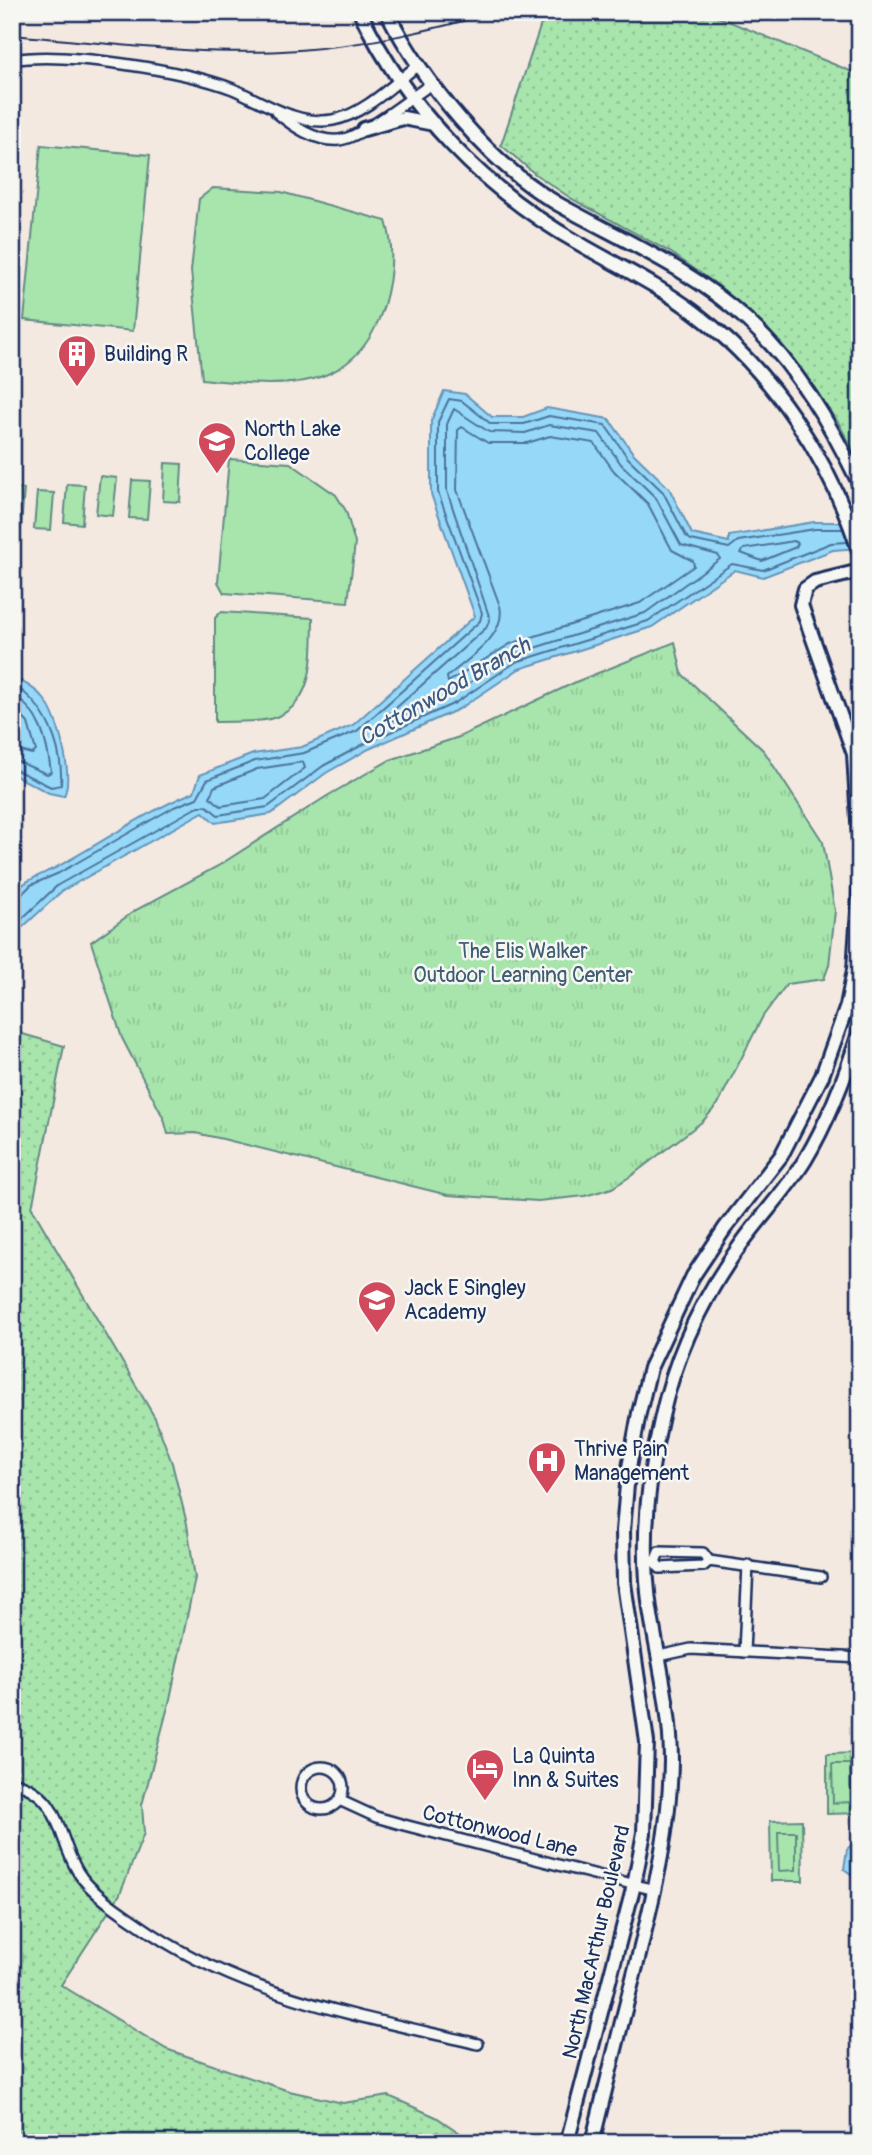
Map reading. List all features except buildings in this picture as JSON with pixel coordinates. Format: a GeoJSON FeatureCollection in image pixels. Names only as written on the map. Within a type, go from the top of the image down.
{"type":"FeatureCollection","features":[{"type":"Feature","properties":{"kind":"main road"},"geometry":{"type":"LineString","coordinates":[[360,12],[411,98],[497,189],[545,224],[644,278],[695,312],[755,367],[784,404],[814,452],[850,521],[860,554]]}},
{"type":"Feature","properties":{"kind":"main road"},"geometry":{"type":"LineString","coordinates":[[387,12],[431,84],[464,123],[522,179],[555,202],[681,270],[747,320],[776,351],[812,400],[836,436],[860,485]]}},
{"type":"Feature","properties":{"kind":"main road"},"geometry":{"type":"LineString","coordinates":[[364,129],[403,118],[433,124]]}},
{"type":"Feature","properties":{"kind":"main road"},"geometry":{"type":"LineString","coordinates":[[860,571],[815,582],[805,589],[801,605],[855,754],[860,855]]}},
{"type":"Feature","properties":{"kind":"main road","name":"North MacArthur Boulevard"},"geometry":{"type":"LineString","coordinates":[[567,2143],[634,1885],[644,1833],[648,1752],[641,1687],[624,1583],[623,1531],[629,1465],[650,1368],[693,1276],[725,1228],[781,1156],[822,1076],[847,1006],[854,970],[860,882]]}},
{"type":"Feature","properties":{"kind":"main road","name":"North MacArthur Boulevard"},"geometry":{"type":"LineString","coordinates":[[592,2143],[655,1890],[665,1839],[671,1762],[667,1702],[659,1656],[645,1520],[651,1469],[668,1391],[697,1316],[719,1276],[805,1160],[848,1068],[860,1030]]}},
{"type":"Feature","properties":{"kind":"main road"},"geometry":{"type":"LineString","coordinates":[[629,1465],[651,1469]]}},
{"type":"Feature","properties":{"kind":"street"},"geometry":{"type":"LineString","coordinates":[[12,60],[53,58],[159,70],[232,89],[292,116],[333,120],[349,114],[418,65]]}},
{"type":"Feature","properties":{"kind":"street"},"geometry":{"type":"LineString","coordinates":[[266,104],[295,127],[318,138],[340,140],[364,129],[431,84]]}},
{"type":"Feature","properties":{"kind":"street"},"geometry":{"type":"LineString","coordinates":[[847,1006],[860,1012]]}},
{"type":"Feature","properties":{"kind":"street"},"geometry":{"type":"LineString","coordinates":[[709,1561],[703,1553],[659,1552],[650,1562],[660,1568],[703,1566],[709,1561],[821,1577]]}},
{"type":"Feature","properties":{"kind":"street"},"geometry":{"type":"LineString","coordinates":[[744,1652],[748,1565]]}},
{"type":"Feature","properties":{"kind":"street"},"geometry":{"type":"LineString","coordinates":[[659,1656],[691,1649],[860,1658]]}},
{"type":"Feature","properties":{"kind":"street","name":"Cottonwood Lane"},"geometry":{"type":"LineString","coordinates":[[313,1768],[333,1770],[341,1780],[339,1800],[328,1808],[314,1808],[302,1796],[303,1777],[313,1768]]}},
{"type":"Feature","properties":{"kind":"street"},"geometry":{"type":"LineString","coordinates":[[12,1782],[40,1796],[54,1810],[79,1875],[116,1908],[179,1952],[231,1977],[302,2002],[478,2044]]}},
{"type":"Feature","properties":{"kind":"street","name":"Cottonwood Lane"},"geometry":{"type":"LineString","coordinates":[[339,1800],[376,1817],[655,1890]]}},
{"type":"Feature","properties":{"kind":"green space"},"geometry":{"type":"Polygon","coordinates":[[[545,12],[706,12],[860,75],[860,463],[838,422],[780,344],[719,286],[670,252],[572,199],[535,174],[501,145],[545,12]]]}},
{"type":"Feature","properties":{"kind":"green space"},"geometry":{"type":"Polygon","coordinates":[[[41,145],[150,155],[133,331],[24,320],[41,145]]]}},
{"type":"Feature","properties":{"kind":"green space"},"geometry":{"type":"Polygon","coordinates":[[[213,188],[281,192],[386,221],[391,252],[387,294],[371,335],[355,356],[334,371],[311,380],[259,384],[202,379],[191,271],[199,199],[213,188]]]}},
{"type":"Feature","properties":{"kind":"green space"},"geometry":{"type":"Polygon","coordinates":[[[229,459],[290,463],[336,495],[346,511],[355,543],[348,602],[224,593],[218,582],[229,459]]]}},
{"type":"Feature","properties":{"kind":"green space"},"geometry":{"type":"Polygon","coordinates":[[[165,463],[182,464],[180,502],[163,501],[165,463]]]}},
{"type":"Feature","properties":{"kind":"green space"},"geometry":{"type":"Polygon","coordinates":[[[100,476],[117,478],[113,516],[96,514],[100,476]]]}},
{"type":"Feature","properties":{"kind":"green space"},"geometry":{"type":"Polygon","coordinates":[[[132,480],[150,481],[147,519],[129,518],[132,480]]]}},
{"type":"Feature","properties":{"kind":"green space"},"geometry":{"type":"Polygon","coordinates":[[[67,484],[85,485],[82,524],[64,522],[67,484]]]}},
{"type":"Feature","properties":{"kind":"green space"},"geometry":{"type":"Polygon","coordinates":[[[12,488],[24,489],[21,527],[12,527],[12,488]]]}},
{"type":"Feature","properties":{"kind":"green space"},"geometry":{"type":"Polygon","coordinates":[[[37,492],[54,493],[51,530],[34,529],[37,492]]]}},
{"type":"Feature","properties":{"kind":"green space"},"geometry":{"type":"Polygon","coordinates":[[[221,612],[313,618],[311,663],[304,692],[285,713],[263,720],[215,722],[215,618],[221,612]]]}},
{"type":"Feature","properties":{"kind":"green space","name":"The Elis Walker Outdoor Learning Center"},"geometry":{"type":"Polygon","coordinates":[[[675,642],[682,674],[764,751],[823,842],[835,911],[829,965],[824,979],[787,984],[763,1016],[718,1104],[703,1121],[612,1188],[585,1196],[538,1201],[448,1195],[223,1139],[195,1133],[168,1134],[164,1119],[122,1038],[91,942],[136,910],[218,866],[327,796],[390,760],[459,737],[578,681],[675,642]]]}},
{"type":"Feature","properties":{"kind":"green space"},"geometry":{"type":"Polygon","coordinates":[[[12,1031],[64,1046],[32,1208],[155,1418],[172,1463],[187,1524],[195,1578],[170,1699],[142,1805],[144,1833],[120,1894],[61,1985],[166,2049],[289,2091],[343,2103],[389,2096],[436,2117],[463,2135],[502,2143],[12,2143],[12,1031]]]}},
{"type":"Feature","properties":{"kind":"green space"},"geometry":{"type":"Polygon","coordinates":[[[860,1753],[860,1813],[827,1814],[827,1754],[860,1753]]]}},
{"type":"Feature","properties":{"kind":"green space"},"geometry":{"type":"Polygon","coordinates":[[[832,1764],[850,1764],[851,1802],[833,1803],[832,1764]]]}},
{"type":"Feature","properties":{"kind":"green space"},"geometry":{"type":"Polygon","coordinates":[[[802,1820],[803,1881],[771,1881],[770,1821],[802,1820]]]}},
{"type":"Feature","properties":{"kind":"green space"},"geometry":{"type":"Polygon","coordinates":[[[778,1832],[796,1832],[796,1870],[779,1871],[778,1832]]]}},
{"type":"Feature","properties":{"kind":"water","name":"Cottonwood Branch"},"geometry":{"type":"Polygon","coordinates":[[[444,391],[465,394],[492,417],[523,417],[547,408],[609,419],[633,453],[669,488],[692,534],[729,542],[729,536],[814,522],[860,522],[860,548],[833,550],[763,577],[735,570],[652,627],[519,669],[459,709],[369,749],[326,773],[271,814],[215,823],[203,812],[62,891],[12,937],[12,894],[22,885],[158,809],[194,792],[200,775],[253,754],[302,747],[353,725],[475,616],[431,494],[431,421],[444,391]]]}},
{"type":"Feature","properties":{"kind":"water"},"geometry":{"type":"Polygon","coordinates":[[[12,676],[41,695],[49,707],[66,761],[67,787],[64,796],[49,793],[12,774],[12,676]]]}},
{"type":"Feature","properties":{"kind":"water"},"geometry":{"type":"Polygon","coordinates":[[[855,1842],[860,1842],[856,1857],[860,1867],[858,1879],[844,1869],[847,1849],[855,1842]]]}},
{"type":"Feature","properties":{"kind":"tram line"},"geometry":{"type":"LineString","coordinates":[[12,35],[191,50],[263,52],[299,50],[399,36],[497,12]]}},
{"type":"Feature","properties":{"kind":"place","name":"Building R"},"geometry":{"type":"Point","coordinates":[77,388]}},
{"type":"Feature","properties":{"kind":"place","name":"North Lake College"},"geometry":{"type":"Point","coordinates":[217,475]}},
{"type":"Feature","properties":{"kind":"place","name":"Jack E Singley Academy"},"geometry":{"type":"Point","coordinates":[377,1334]}},
{"type":"Feature","properties":{"kind":"place","name":"Thrive Pain Management"},"geometry":{"type":"Point","coordinates":[547,1495]}},
{"type":"Feature","properties":{"kind":"place","name":"La Quinta Inn & Suites"},"geometry":{"type":"Point","coordinates":[485,1802]}}]}
